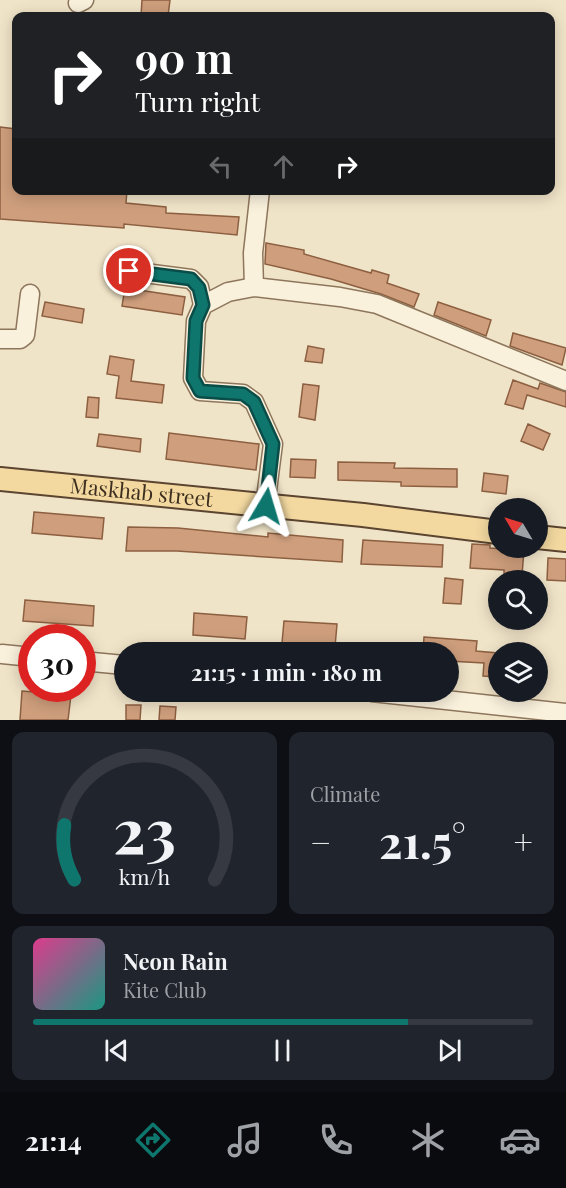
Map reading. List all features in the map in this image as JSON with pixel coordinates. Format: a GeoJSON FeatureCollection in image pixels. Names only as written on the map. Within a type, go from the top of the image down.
{"type":"FeatureCollection","features":[{"type":"Feature","properties":{"kind":"main road","name":"Maskhab street"},"geometry":{"type":"LineString","coordinates":[[0,479],[488,531]]}},
{"type":"Feature","properties":{"kind":"main road"},"geometry":{"type":"LineString","coordinates":[[548,538],[566,540]]}},
{"type":"Feature","properties":{"kind":"street"},"geometry":{"type":"LineString","coordinates":[[254,287],[253,253],[259,195]]}},
{"type":"Feature","properties":{"kind":"street"},"geometry":{"type":"LineString","coordinates":[[129,271],[191,279],[199,288],[203,305],[196,321],[193,378],[200,391],[243,394],[254,402],[273,444],[266,506]]}},
{"type":"Feature","properties":{"kind":"street"},"geometry":{"type":"LineString","coordinates":[[203,305],[228,292],[254,287],[340,297],[377,304],[566,381]]}},
{"type":"Feature","properties":{"kind":"street"},"geometry":{"type":"LineString","coordinates":[[0,339],[20,339],[25,335],[30,294]]}},
{"type":"Feature","properties":{"kind":"street"},"geometry":{"type":"LineString","coordinates":[[2,654],[18,656]]}},
{"type":"Feature","properties":{"kind":"street"},"geometry":{"type":"LineString","coordinates":[[96,662],[114,664]]}},
{"type":"Feature","properties":{"kind":"street"},"geometry":{"type":"LineString","coordinates":[[459,701],[566,713]]}},
{"type":"Feature","properties":{"kind":"building"},"geometry":{"type":"Polygon","coordinates":[[[142,0],[170,0],[168,12],[141,12],[142,0]]]}},
{"type":"Feature","properties":{"kind":"building"},"geometry":{"type":"Polygon","coordinates":[[[0,127],[12,128],[12,195],[127,195],[126,203],[166,207],[166,213],[239,217],[237,235],[124,224],[124,228],[0,219],[0,127]]]}},
{"type":"Feature","properties":{"kind":"building"},"geometry":{"type":"Polygon","coordinates":[[[266,243],[304,250],[304,254],[371,273],[372,270],[389,275],[387,283],[419,294],[414,307],[331,279],[265,264],[266,243]]]}},
{"type":"Feature","properties":{"kind":"building"},"geometry":{"type":"Polygon","coordinates":[[[125,288],[185,297],[182,315],[122,306],[125,288]]]}},
{"type":"Feature","properties":{"kind":"building"},"geometry":{"type":"Polygon","coordinates":[[[45,302],[84,309],[82,323],[42,316],[45,302]]]}},
{"type":"Feature","properties":{"kind":"building"},"geometry":{"type":"Polygon","coordinates":[[[438,302],[491,320],[486,336],[434,315],[438,302]]]}},
{"type":"Feature","properties":{"kind":"building"},"geometry":{"type":"Polygon","coordinates":[[[513,333],[566,348],[562,365],[510,346],[513,333]]]}},
{"type":"Feature","properties":{"kind":"building"},"geometry":{"type":"Polygon","coordinates":[[[308,346],[324,349],[322,363],[305,361],[308,346]]]}},
{"type":"Feature","properties":{"kind":"building"},"geometry":{"type":"Polygon","coordinates":[[[110,356],[134,360],[131,381],[164,385],[162,403],[116,398],[119,376],[107,374],[110,356]]]}},
{"type":"Feature","properties":{"kind":"building"},"geometry":{"type":"Polygon","coordinates":[[[513,380],[538,389],[540,383],[566,392],[566,407],[527,395],[523,409],[505,404],[513,380]]]}},
{"type":"Feature","properties":{"kind":"building"},"geometry":{"type":"Polygon","coordinates":[[[303,384],[319,386],[315,420],[299,417],[303,384]]]}},
{"type":"Feature","properties":{"kind":"building"},"geometry":{"type":"Polygon","coordinates":[[[88,397],[99,398],[98,418],[86,417],[88,397]]]}},
{"type":"Feature","properties":{"kind":"building"},"geometry":{"type":"Polygon","coordinates":[[[528,424],[550,434],[543,450],[521,441],[528,424]]]}},
{"type":"Feature","properties":{"kind":"building"},"geometry":{"type":"Polygon","coordinates":[[[169,433],[259,444],[256,470],[166,459],[169,433]]]}},
{"type":"Feature","properties":{"kind":"building"},"geometry":{"type":"Polygon","coordinates":[[[99,434],[141,439],[140,452],[97,446],[99,434]]]}},
{"type":"Feature","properties":{"kind":"building"},"geometry":{"type":"Polygon","coordinates":[[[291,459],[316,460],[315,478],[290,477],[291,459]]]}},
{"type":"Feature","properties":{"kind":"building"},"geometry":{"type":"Polygon","coordinates":[[[338,462],[395,463],[394,468],[457,469],[457,487],[401,486],[401,482],[338,480],[338,462]]]}},
{"type":"Feature","properties":{"kind":"building"},"geometry":{"type":"Polygon","coordinates":[[[484,473],[508,476],[506,494],[482,491],[484,473]]]}},
{"type":"Feature","properties":{"kind":"building"},"geometry":{"type":"Polygon","coordinates":[[[34,512],[104,518],[102,539],[32,533],[34,512]]]}},
{"type":"Feature","properties":{"kind":"building"},"geometry":{"type":"Polygon","coordinates":[[[128,527],[178,528],[268,537],[268,533],[343,540],[342,562],[177,551],[126,551],[128,527]]]}},
{"type":"Feature","properties":{"kind":"building"},"geometry":{"type":"Polygon","coordinates":[[[363,540],[443,545],[442,567],[361,564],[363,540]]]}},
{"type":"Feature","properties":{"kind":"building"},"geometry":{"type":"Polygon","coordinates":[[[472,544],[488,545],[488,558],[523,558],[522,570],[470,568],[472,544]]]}},
{"type":"Feature","properties":{"kind":"building"},"geometry":{"type":"Polygon","coordinates":[[[548,558],[566,559],[566,581],[548,580],[548,558]]]}},
{"type":"Feature","properties":{"kind":"building"},"geometry":{"type":"Polygon","coordinates":[[[445,578],[463,580],[461,604],[443,603],[445,578]]]}},
{"type":"Feature","properties":{"kind":"building"},"geometry":{"type":"Polygon","coordinates":[[[25,600],[94,606],[93,624],[23,621],[25,600]]]}},
{"type":"Feature","properties":{"kind":"building"},"geometry":{"type":"Polygon","coordinates":[[[194,613],[247,617],[245,639],[193,635],[194,613]]]}},
{"type":"Feature","properties":{"kind":"building"},"geometry":{"type":"Polygon","coordinates":[[[284,621],[337,624],[335,642],[282,642],[284,621]]]}},
{"type":"Feature","properties":{"kind":"building"},"geometry":{"type":"Polygon","coordinates":[[[424,637],[477,641],[476,651],[488,652],[488,676],[483,676],[484,663],[459,662],[459,642],[424,642],[424,637]]]}},
{"type":"Feature","properties":{"kind":"building"},"geometry":{"type":"Polygon","coordinates":[[[21,702],[70,702],[68,720],[20,720],[21,702]]]}},
{"type":"Feature","properties":{"kind":"building"},"geometry":{"type":"Polygon","coordinates":[[[126,705],[141,705],[140,720],[126,720],[126,705]]]}},
{"type":"Feature","properties":{"kind":"building"},"geometry":{"type":"Polygon","coordinates":[[[160,706],[176,707],[175,720],[159,720],[160,706]]]}},
{"type":"Feature","properties":{"kind":"route"},"geometry":{"type":"LineString","coordinates":[[129,271],[191,279],[199,288],[203,305],[196,321],[193,378],[200,391],[243,394],[254,402],[273,444],[266,506]]}}]}
